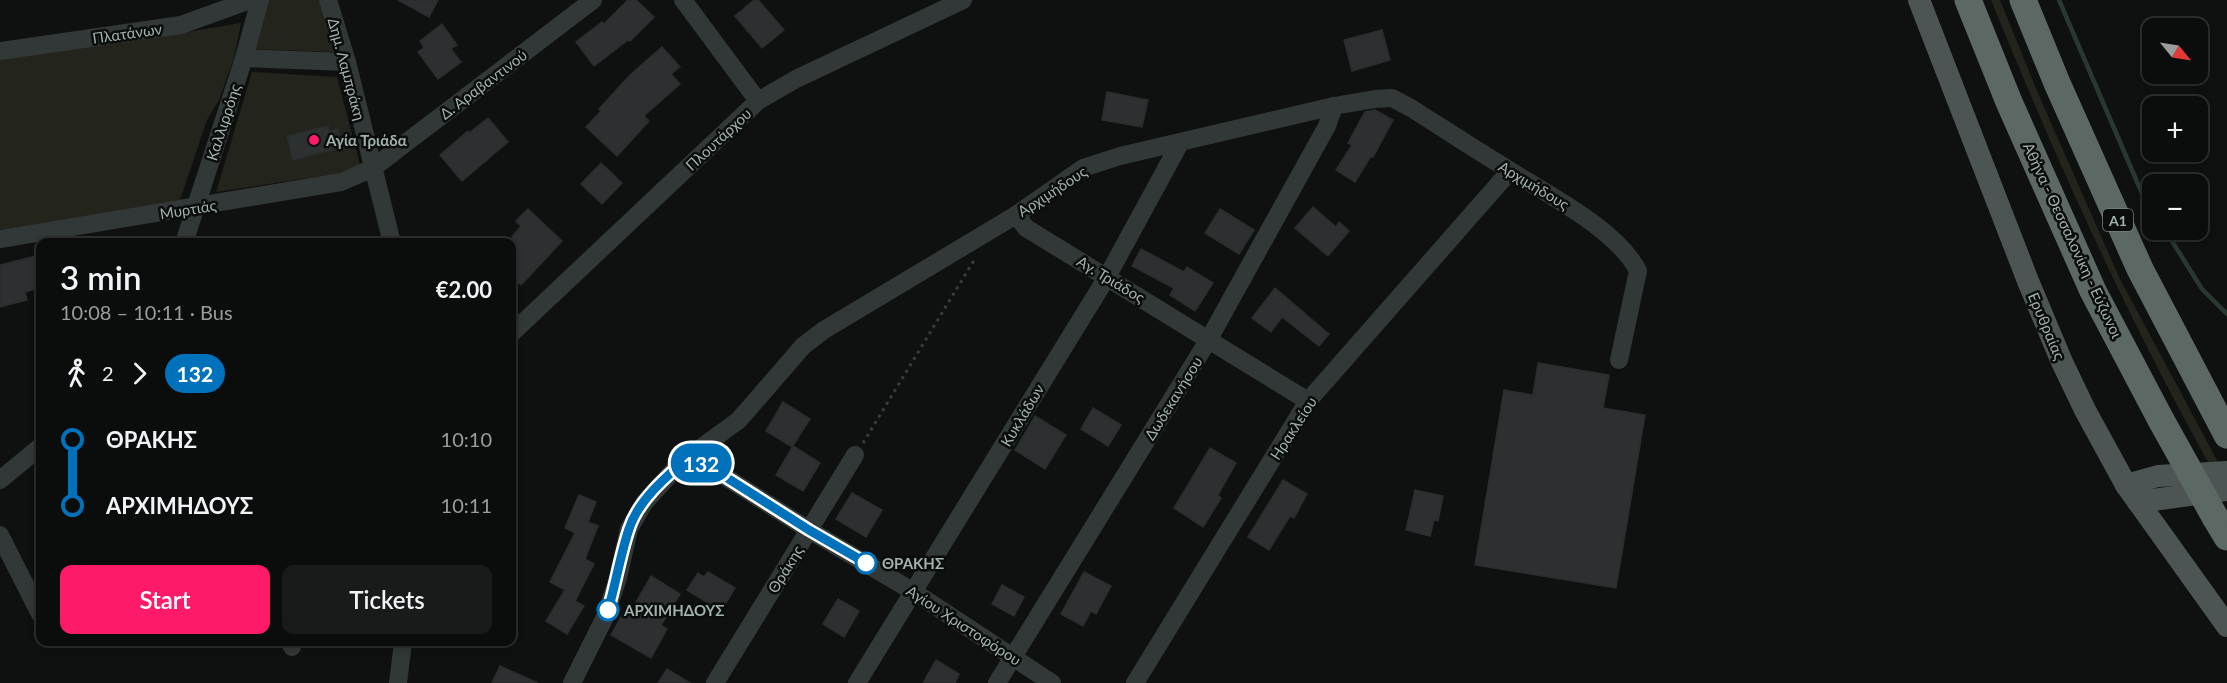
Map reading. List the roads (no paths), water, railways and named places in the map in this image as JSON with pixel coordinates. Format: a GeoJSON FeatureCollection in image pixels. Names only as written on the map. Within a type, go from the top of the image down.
{"type":"FeatureCollection","features":[{"type":"Feature","properties":{"kind":"highway","name":"Αθήνα - Θεσσαλονίκη - Εύζωνοι"},"geometry":{"type":"LineString","coordinates":[[1968,0],[2009,102],[2093,291],[2221,527]]}},
{"type":"Feature","properties":{"kind":"highway","name":"Α1"},"geometry":{"type":"LineString","coordinates":[[2023,0],[2057,83],[2140,269],[2227,435]]}},
{"type":"Feature","properties":{"kind":"main road","name":"Ερυθραίας"},"geometry":{"type":"LineString","coordinates":[[1919,0],[2028,281],[2062,362],[2104,447],[2132,493],[2227,626]]}},
{"type":"Feature","properties":{"kind":"main road"},"geometry":{"type":"LineString","coordinates":[[2132,493],[2158,476],[2227,472]]}},
{"type":"Feature","properties":{"kind":"main road"},"geometry":{"type":"LineString","coordinates":[[2132,493],[2227,490]]}},
{"type":"Feature","properties":{"kind":"street","name":"Πλατάνων"},"geometry":{"type":"LineString","coordinates":[[0,51],[181,25],[250,0]]}},
{"type":"Feature","properties":{"kind":"street","name":"Καλλιρρόης"},"geometry":{"type":"LineString","coordinates":[[186,238],[244,58],[260,0]]}},
{"type":"Feature","properties":{"kind":"street","name":"Δημ. Λαμπράκη"},"geometry":{"type":"LineString","coordinates":[[328,0],[347,62],[391,238]]}},
{"type":"Feature","properties":{"kind":"street","name":"Δ. Αραβαντινού"},"geometry":{"type":"LineString","coordinates":[[373,168],[593,0]]}},
{"type":"Feature","properties":{"kind":"street"},"geometry":{"type":"LineString","coordinates":[[683,0],[758,101]]}},
{"type":"Feature","properties":{"kind":"street","name":"Πλουτάρχου"},"geometry":{"type":"LineString","coordinates":[[516,329],[758,101],[796,79],[963,0]]}},
{"type":"Feature","properties":{"kind":"street"},"geometry":{"type":"LineString","coordinates":[[244,58],[347,62]]}},
{"type":"Feature","properties":{"kind":"street","name":"Αρχιμήδους"},"geometry":{"type":"LineString","coordinates":[[572,683],[605,617],[618,579],[629,529],[635,515],[673,471],[739,420],[812,338],[840,319],[1016,215],[1083,168],[1120,156],[1334,106],[1392,98],[1412,108],[1509,171],[1573,209],[1623,248],[1638,271],[1619,360]]}},
{"type":"Feature","properties":{"kind":"street","name":"Δωδεκανήσου"},"geometry":{"type":"LineString","coordinates":[[998,683],[1209,339],[1327,126],[1334,106]]}},
{"type":"Feature","properties":{"kind":"street","name":"Κυκλάδων"},"geometry":{"type":"LineString","coordinates":[[857,683],[1107,277],[1180,143]]}},
{"type":"Feature","properties":{"kind":"street","name":"Μυρτιάς"},"geometry":{"type":"LineString","coordinates":[[0,239],[340,182],[373,168]]}},
{"type":"Feature","properties":{"kind":"street","name":"Ηρακλείου"},"geometry":{"type":"LineString","coordinates":[[1135,683],[1308,401],[1509,171]]}},
{"type":"Feature","properties":{"kind":"street","name":"Αγ. Τριάδος"},"geometry":{"type":"LineString","coordinates":[[1016,215],[1026,228],[1308,401]]}},
{"type":"Feature","properties":{"kind":"street"},"geometry":{"type":"LineString","coordinates":[[0,480],[36,450]]}},
{"type":"Feature","properties":{"kind":"street","name":"Αγίου Χριστοφόρου"},"geometry":{"type":"LineString","coordinates":[[691,455],[809,530],[914,592],[1052,683]]}},
{"type":"Feature","properties":{"kind":"street","name":"Θράκης"},"geometry":{"type":"LineString","coordinates":[[715,683],[855,455]]}},
{"type":"Feature","properties":{"kind":"street"},"geometry":{"type":"LineString","coordinates":[[0,535],[36,606]]}},
{"type":"Feature","properties":{"kind":"street"},"geometry":{"type":"LineString","coordinates":[[398,683],[402,646]]}},
{"type":"Feature","properties":{"kind":"waterway"},"geometry":{"type":"LineString","coordinates":[[2059,0],[2142,193]]}},
{"type":"Feature","properties":{"kind":"waterway"},"geometry":{"type":"LineString","coordinates":[[2171,240],[2202,289],[2227,314]]}},
{"type":"Feature","properties":{"kind":"place","name":"Αγία Τριάδα"},"geometry":{"type":"Point","coordinates":[314,140]}},
{"type":"Feature","properties":{"kind":"place","name":"ΘΡΑΚΗΣ"},"geometry":{"type":"Point","coordinates":[866,563]}},
{"type":"Feature","properties":{"kind":"place","name":"ΑΡΧΙΜΗΔΟΥΣ"},"geometry":{"type":"Point","coordinates":[608,610]}}]}
